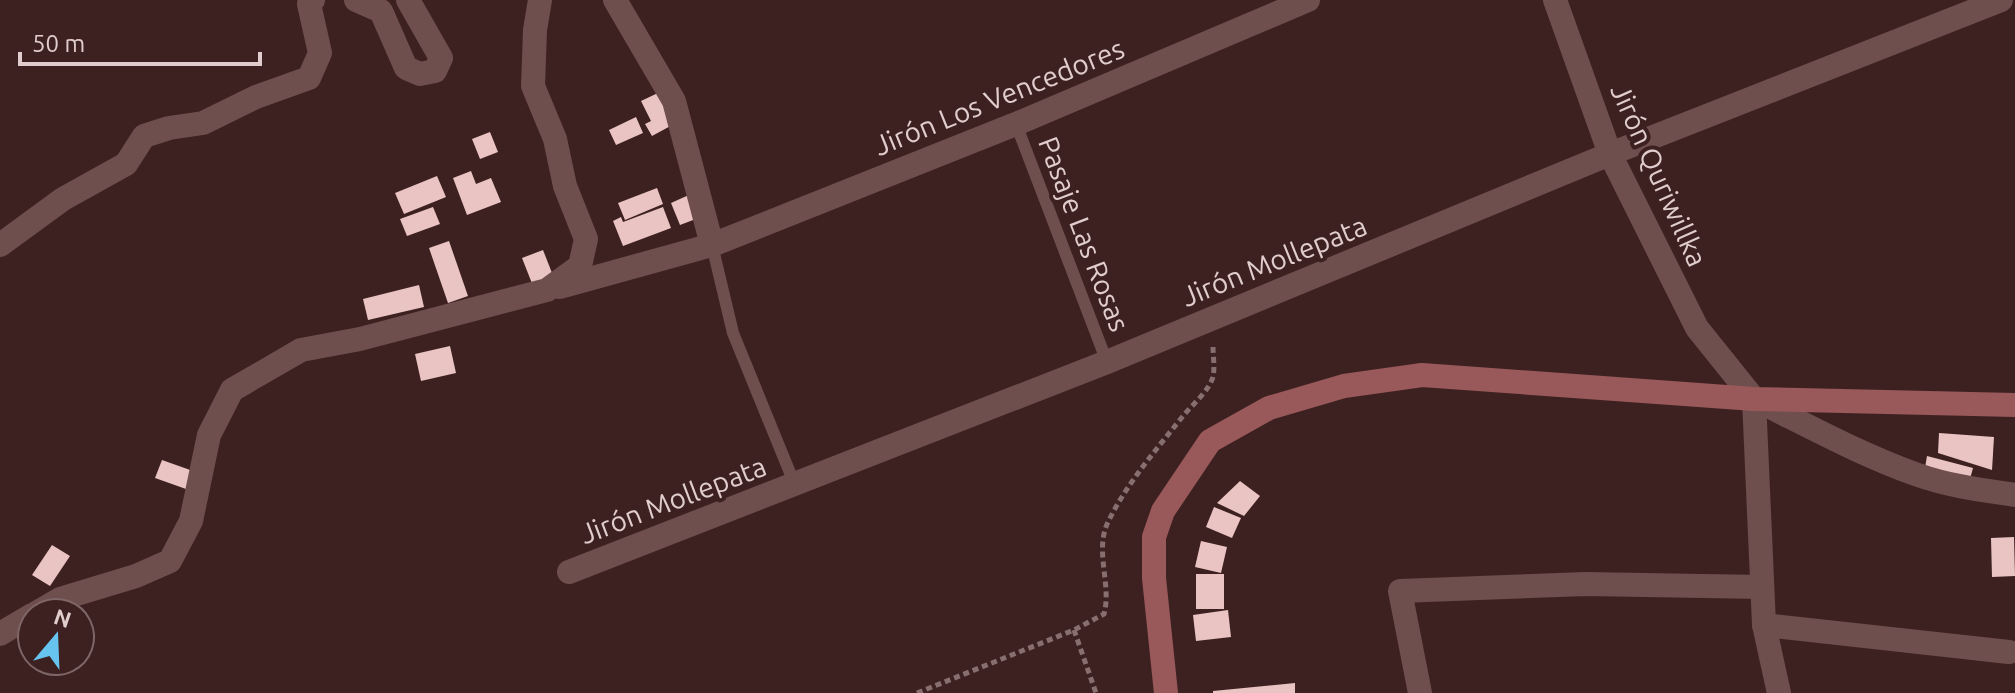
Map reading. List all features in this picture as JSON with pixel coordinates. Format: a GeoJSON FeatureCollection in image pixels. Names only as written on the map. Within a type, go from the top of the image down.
{"type":"FeatureCollection","features":[{"type":"Feature","properties":{"kind":"street"},"geometry":{"type":"LineString","coordinates":[[0,245],[63,199],[126,164],[144,136],[169,128],[203,123],[256,97],[309,78],[320,53],[309,4],[313,0]]}},
{"type":"Feature","properties":{"kind":"street"},"geometry":{"type":"LineString","coordinates":[[356,0],[381,11],[406,68],[420,74],[435,71],[441,58],[408,0]]}},
{"type":"Feature","properties":{"kind":"street"},"geometry":{"type":"LineString","coordinates":[[540,0],[535,30],[533,86],[555,139],[565,186],[586,239],[580,266],[547,290]]}},
{"type":"Feature","properties":{"kind":"street"},"geometry":{"type":"LineString","coordinates":[[615,0],[674,101],[712,245]]}},
{"type":"Feature","properties":{"kind":"street","name":"Jirón Los Vencedores"},"geometry":{"type":"LineString","coordinates":[[67,597],[136,576],[170,561],[191,521],[209,435],[232,390],[301,350],[360,339],[712,245],[1016,124],[1308,0]]}},
{"type":"Feature","properties":{"kind":"street","name":"Jirón Quriwillka"},"geometry":{"type":"LineString","coordinates":[[1555,0],[1610,154],[1697,328],[1754,399]]}},
{"type":"Feature","properties":{"kind":"street","name":"Jirón Mollepata"},"geometry":{"type":"LineString","coordinates":[[569,572],[1107,362],[1610,154],[2001,0]]}},
{"type":"Feature","properties":{"kind":"street"},"geometry":{"type":"LineString","coordinates":[[1166,693],[1154,578],[1154,537],[1163,511],[1210,441],[1269,408],[1344,386],[1422,375],[1754,399],[2015,405]]}},
{"type":"Feature","properties":{"kind":"street"},"geometry":{"type":"LineString","coordinates":[[1754,399],[1867,455],[1919,475],[1963,487],[2015,495]]}},
{"type":"Feature","properties":{"kind":"street"},"geometry":{"type":"LineString","coordinates":[[1754,399],[1764,625],[1779,693]]}},
{"type":"Feature","properties":{"kind":"street"},"geometry":{"type":"LineString","coordinates":[[1420,693],[1400,591],[1586,584],[1762,587]]}},
{"type":"Feature","properties":{"kind":"street"},"geometry":{"type":"LineString","coordinates":[[1764,625],[2009,652]]}},
{"type":"Feature","properties":{"kind":"lane","name":"Pasaje Las Rosas"},"geometry":{"type":"LineString","coordinates":[[1016,124],[1107,362]]}},
{"type":"Feature","properties":{"kind":"lane"},"geometry":{"type":"LineString","coordinates":[[712,245],[733,333],[795,485]]}},
{"type":"Feature","properties":{"kind":"path"},"geometry":{"type":"LineString","coordinates":[[917,693],[1074,630],[1104,614],[1108,598],[1102,549],[1106,526],[1122,496],[1213,376],[1211,320]]}},
{"type":"Feature","properties":{"kind":"path"},"geometry":{"type":"LineString","coordinates":[[1074,630],[1096,693]]}},
{"type":"Feature","properties":{"kind":"building"},"geometry":{"type":"Polygon","coordinates":[[[660,92],[676,123],[652,136],[645,124],[651,121],[641,101],[660,92]]]}},
{"type":"Feature","properties":{"kind":"building"},"geometry":{"type":"Polygon","coordinates":[[[636,117],[643,133],[616,145],[609,130],[636,117]]]}},
{"type":"Feature","properties":{"kind":"building"},"geometry":{"type":"Polygon","coordinates":[[[490,132],[498,152],[480,159],[472,139],[490,132]]]}},
{"type":"Feature","properties":{"kind":"building"},"geometry":{"type":"Polygon","coordinates":[[[471,171],[476,184],[491,178],[501,202],[467,215],[453,178],[471,171]]]}},
{"type":"Feature","properties":{"kind":"building"},"geometry":{"type":"Polygon","coordinates":[[[437,176],[446,197],[404,214],[395,193],[437,176]]]}},
{"type":"Feature","properties":{"kind":"building"},"geometry":{"type":"Polygon","coordinates":[[[657,188],[663,204],[625,220],[618,203],[657,188]]]}},
{"type":"Feature","properties":{"kind":"building"},"geometry":{"type":"Polygon","coordinates":[[[691,194],[701,217],[680,225],[671,203],[691,194]]]}},
{"type":"Feature","properties":{"kind":"building"},"geometry":{"type":"Polygon","coordinates":[[[433,207],[440,224],[407,236],[400,219],[433,207]]]}},
{"type":"Feature","properties":{"kind":"building"},"geometry":{"type":"Polygon","coordinates":[[[663,207],[671,228],[623,246],[613,221],[621,217],[623,222],[663,207]]]}},
{"type":"Feature","properties":{"kind":"building"},"geometry":{"type":"Polygon","coordinates":[[[449,241],[468,296],[448,303],[429,248],[449,241]]]}},
{"type":"Feature","properties":{"kind":"building"},"geometry":{"type":"Polygon","coordinates":[[[543,250],[554,278],[533,286],[522,258],[543,250]]]}},
{"type":"Feature","properties":{"kind":"building"},"geometry":{"type":"Polygon","coordinates":[[[419,285],[424,307],[368,320],[363,299],[419,285]]]}},
{"type":"Feature","properties":{"kind":"building"},"geometry":{"type":"Polygon","coordinates":[[[450,346],[456,373],[421,381],[415,354],[450,346]]]}},
{"type":"Feature","properties":{"kind":"building"},"geometry":{"type":"Polygon","coordinates":[[[1939,433],[1994,437],[1992,470],[1938,453],[1939,433]]]}},
{"type":"Feature","properties":{"kind":"building"},"geometry":{"type":"Polygon","coordinates":[[[1927,456],[1973,468],[1970,479],[1925,468],[1927,456]]]}},
{"type":"Feature","properties":{"kind":"building"},"geometry":{"type":"Polygon","coordinates":[[[162,460],[193,471],[186,489],[155,478],[162,460]]]}},
{"type":"Feature","properties":{"kind":"building"},"geometry":{"type":"Polygon","coordinates":[[[1240,481],[1260,496],[1244,516],[1217,503],[1240,481]]]}},
{"type":"Feature","properties":{"kind":"building"},"geometry":{"type":"Polygon","coordinates":[[[1214,507],[1241,518],[1232,538],[1206,527],[1214,507]]]}},
{"type":"Feature","properties":{"kind":"building"},"geometry":{"type":"Polygon","coordinates":[[[2014,537],[2015,576],[1992,577],[1991,538],[2014,537]]]}},
{"type":"Feature","properties":{"kind":"building"},"geometry":{"type":"Polygon","coordinates":[[[1201,541],[1227,547],[1221,573],[1195,567],[1201,541]]]}},
{"type":"Feature","properties":{"kind":"building"},"geometry":{"type":"Polygon","coordinates":[[[52,545],[70,556],[50,586],[32,575],[52,545]]]}},
{"type":"Feature","properties":{"kind":"building"},"geometry":{"type":"Polygon","coordinates":[[[1196,574],[1224,574],[1224,609],[1196,609],[1196,574]]]}},
{"type":"Feature","properties":{"kind":"building"},"geometry":{"type":"Polygon","coordinates":[[[1228,610],[1231,637],[1196,641],[1193,615],[1228,610]]]}},
{"type":"Feature","properties":{"kind":"building"},"geometry":{"type":"Polygon","coordinates":[[[1295,683],[1295,693],[1213,693],[1213,691],[1295,683]]]}}]}
